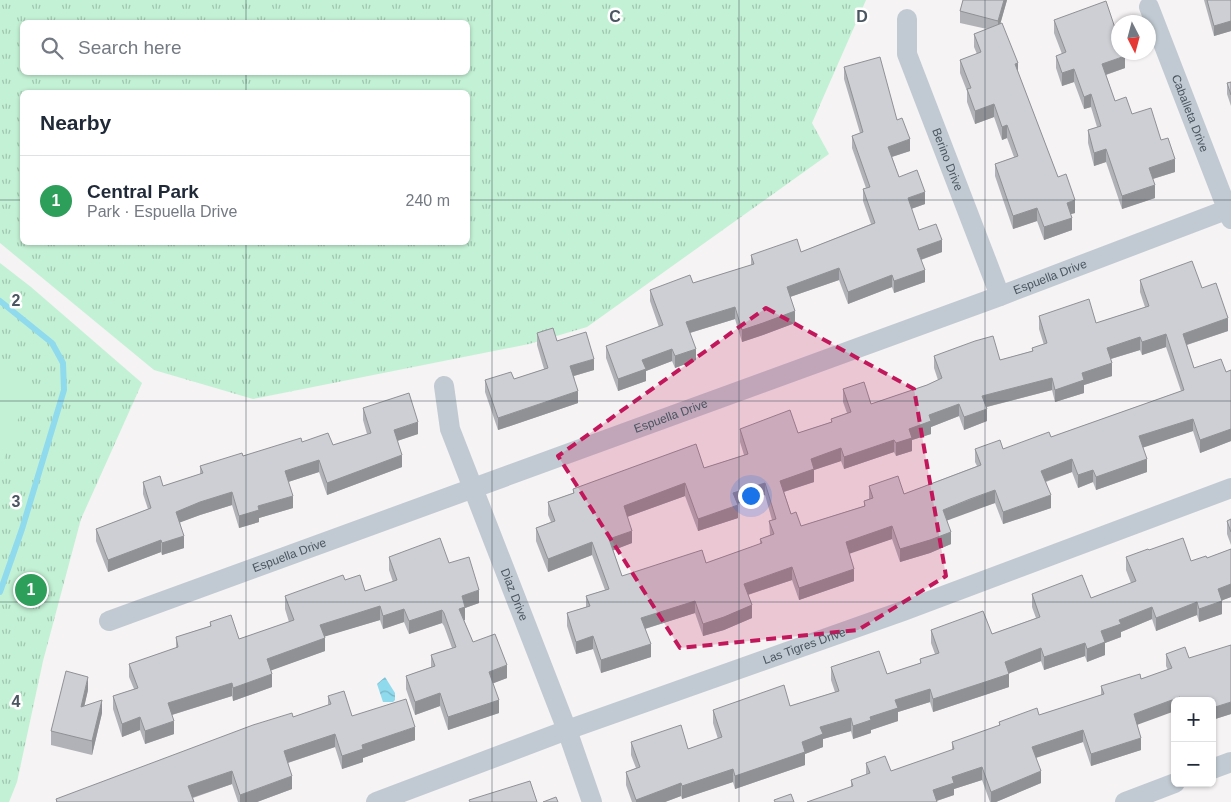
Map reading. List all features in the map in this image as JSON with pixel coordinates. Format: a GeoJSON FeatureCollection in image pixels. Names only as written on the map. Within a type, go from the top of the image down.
{"type":"FeatureCollection","features":[{"type":"Feature","properties":{"kind":"street","name":"Caballeta Drive"},"geometry":{"type":"LineString","coordinates":[[1149,7],[1230,212]]}},
{"type":"Feature","properties":{"kind":"street","name":"Berino Drive"},"geometry":{"type":"LineString","coordinates":[[907,19],[907,54],[1000,296]]}},
{"type":"Feature","properties":{"kind":"street","name":"Espuella Drive"},"geometry":{"type":"LineString","coordinates":[[109,621],[1230,212]]}},
{"type":"Feature","properties":{"kind":"street","name":"Diaz Drive"},"geometry":{"type":"LineString","coordinates":[[444,386],[450,429],[567,730],[592,802]]}},
{"type":"Feature","properties":{"kind":"street","name":"Las Tigres Drive"},"geometry":{"type":"LineString","coordinates":[[376,802],[567,730],[903,611],[1231,488]]}},
{"type":"Feature","properties":{"kind":"street"},"geometry":{"type":"LineString","coordinates":[[1216,768],[1231,762]]}},
{"type":"Feature","properties":{"kind":"street"},"geometry":{"type":"LineString","coordinates":[[1125,802],[1171,785]]}},
{"type":"Feature","properties":{"kind":"highlighted area"},"geometry":{"type":"Polygon","coordinates":[[[766,308],[914,389],[946,576],[858,630],[680,648],[558,456],[766,308]]]}},
{"type":"Feature","properties":{"kind":"green space"},"geometry":{"type":"Polygon","coordinates":[[[0,0],[866,0],[812,123],[829,154],[587,327],[529,344],[253,399],[154,370],[0,243],[0,0]]]}},
{"type":"Feature","properties":{"kind":"green space"},"geometry":{"type":"Polygon","coordinates":[[[0,263],[31,287],[142,383],[81,519],[43,661],[17,782],[9,802],[0,802],[0,263]]]}},
{"type":"Feature","properties":{"kind":"green space"},"geometry":{"type":"Polygon","coordinates":[[[0,365],[33,376],[0,471],[0,365]]]}},
{"type":"Feature","properties":{"kind":"water"},"geometry":{"type":"Polygon","coordinates":[[[385,677],[395,693],[395,700],[393,702],[383,702],[377,684],[385,677]]]}},
{"type":"Feature","properties":{"kind":"building"},"geometry":{"type":"Polygon","coordinates":[[[963,0],[1004,0],[998,21],[960,11],[963,0]]]}},
{"type":"Feature","properties":{"kind":"building"},"geometry":{"type":"Polygon","coordinates":[[[1207,0],[1231,0],[1231,21],[1214,26],[1207,0]]]}},
{"type":"Feature","properties":{"kind":"building"},"geometry":{"type":"Polygon","coordinates":[[[1106,1],[1111,16],[1111,60],[1114,60],[1102,64],[1115,101],[1126,97],[1132,114],[1151,108],[1161,140],[1168,138],[1175,159],[1149,168],[1155,185],[1122,196],[1106,149],[1094,153],[1088,130],[1101,126],[1091,94],[1084,97],[1074,69],[1062,73],[1056,56],[1066,52],[1054,20],[1106,1]]]}},
{"type":"Feature","properties":{"kind":"building"},"geometry":{"type":"Polygon","coordinates":[[[1002,23],[1018,63],[1015,64],[1058,177],[1066,174],[1075,200],[1067,203],[1072,218],[1044,227],[1037,208],[1013,216],[995,164],[1018,156],[1007,125],[1002,127],[994,104],[975,111],[967,89],[971,88],[960,60],[981,52],[974,34],[1002,23]]]}},
{"type":"Feature","properties":{"kind":"building"},"geometry":{"type":"Polygon","coordinates":[[[880,57],[897,120],[902,118],[910,139],[888,147],[899,177],[917,170],[925,192],[908,198],[919,230],[936,224],[942,240],[917,249],[925,270],[894,281],[892,275],[848,292],[839,268],[787,287],[795,311],[763,323],[742,330],[735,307],[686,322],[696,349],[675,356],[672,349],[642,360],[646,369],[618,379],[606,346],[663,325],[650,290],[690,275],[693,283],[754,264],[751,255],[797,239],[801,252],[875,223],[863,189],[870,187],[852,136],[863,132],[844,67],[880,57]]]}},
{"type":"Feature","properties":{"kind":"building"},"geometry":{"type":"Polygon","coordinates":[[[1231,82],[1231,95],[1227,83],[1231,82]]]}},
{"type":"Feature","properties":{"kind":"building"},"geometry":{"type":"Polygon","coordinates":[[[1192,261],[1202,288],[1216,283],[1228,318],[1183,334],[1194,368],[1221,359],[1226,372],[1231,370],[1231,429],[1200,440],[1193,419],[1139,436],[1147,459],[1096,477],[1093,470],[1078,475],[1072,459],[1041,471],[1051,495],[1003,512],[995,490],[943,510],[951,532],[900,549],[892,526],[846,542],[854,569],[799,588],[792,567],[744,584],[752,605],[703,624],[695,601],[641,618],[651,644],[601,660],[593,636],[576,642],[567,613],[590,606],[586,596],[609,589],[592,542],[548,559],[536,528],[555,521],[548,502],[574,493],[573,489],[696,444],[704,468],[748,454],[740,429],[790,410],[798,433],[832,422],[831,419],[851,412],[843,389],[864,382],[871,404],[927,385],[942,378],[934,356],[975,341],[993,336],[1000,360],[1033,351],[1032,348],[1047,343],[1039,316],[1089,299],[1096,323],[1149,306],[1140,280],[1192,261]],[[1166,334],[1142,342],[1140,337],[1107,348],[1112,363],[1082,373],[1084,380],[1055,390],[1052,378],[982,396],[987,409],[964,417],[959,404],[929,415],[931,421],[909,429],[912,438],[896,443],[894,440],[844,457],[841,448],[811,459],[814,469],[780,481],[791,514],[796,512],[801,526],[865,506],[864,501],[873,498],[869,486],[898,476],[904,494],[981,465],[975,449],[1000,440],[1003,449],[1049,432],[1051,437],[1184,390],[1166,334]],[[685,483],[624,506],[632,531],[609,539],[622,576],[702,550],[706,563],[762,543],[760,539],[774,534],[769,521],[776,519],[765,483],[733,493],[738,505],[698,519],[685,483]]]}},
{"type":"Feature","properties":{"kind":"building"},"geometry":{"type":"Polygon","coordinates":[[[553,328],[557,341],[586,332],[594,359],[570,366],[578,391],[498,418],[485,380],[511,372],[514,379],[548,368],[537,333],[553,328]]]}},
{"type":"Feature","properties":{"kind":"building"},"geometry":{"type":"Polygon","coordinates":[[[409,393],[418,422],[394,430],[402,455],[327,483],[319,460],[285,471],[293,496],[258,506],[259,510],[239,516],[232,492],[200,502],[176,512],[184,536],[162,543],[161,540],[108,560],[96,529],[151,508],[143,482],[160,476],[163,486],[203,473],[200,466],[242,453],[243,456],[301,438],[302,442],[328,433],[333,445],[371,433],[363,408],[409,393]]]}},
{"type":"Feature","properties":{"kind":"building"},"geometry":{"type":"Polygon","coordinates":[[[1231,519],[1231,532],[1227,521],[1231,519]]]}},
{"type":"Feature","properties":{"kind":"building"},"geometry":{"type":"Polygon","coordinates":[[[440,538],[449,563],[469,557],[479,590],[462,596],[465,607],[459,609],[473,642],[495,634],[507,665],[489,672],[499,700],[448,717],[440,693],[415,702],[406,676],[435,666],[431,655],[456,647],[444,613],[442,610],[409,621],[404,609],[383,616],[380,606],[320,625],[325,638],[267,659],[272,674],[233,688],[232,683],[168,703],[174,721],[145,731],[140,717],[122,724],[113,696],[138,688],[129,664],[178,647],[176,637],[211,626],[210,622],[231,615],[239,639],[294,620],[285,596],[343,575],[345,580],[360,575],[365,591],[397,580],[389,557],[440,538]]]}},
{"type":"Feature","properties":{"kind":"building"},"geometry":{"type":"Polygon","coordinates":[[[1183,538],[1191,561],[1206,556],[1207,558],[1231,549],[1231,584],[1218,589],[1222,601],[1199,609],[1197,602],[1156,618],[1152,607],[1119,620],[1121,624],[1101,631],[1105,642],[1087,649],[1085,643],[1044,657],[1041,648],[1005,662],[1009,674],[933,699],[930,689],[895,700],[898,708],[870,717],[871,720],[853,726],[851,718],[820,727],[823,734],[802,742],[805,752],[735,776],[733,769],[682,786],[681,783],[636,800],[626,772],[640,767],[631,742],[681,725],[688,749],[722,737],[713,710],[784,685],[790,706],[839,691],[831,667],[879,651],[887,674],[921,663],[920,659],[939,653],[931,630],[983,611],[992,634],[1040,617],[1032,594],[1082,575],[1091,598],[1136,581],[1126,557],[1183,538]]]}},
{"type":"Feature","properties":{"kind":"building"},"geometry":{"type":"Polygon","coordinates":[[[1231,645],[1231,702],[1216,707],[1216,697],[1171,697],[1171,700],[1134,714],[1141,738],[1091,754],[1083,730],[1032,747],[1041,771],[991,792],[982,767],[952,777],[954,783],[933,790],[937,802],[807,802],[853,786],[851,780],[870,773],[866,763],[885,756],[891,771],[954,749],[952,742],[1000,725],[999,722],[1037,708],[1039,715],[1104,694],[1101,686],[1140,674],[1141,679],[1172,668],[1166,654],[1185,647],[1189,658],[1231,645]]]}},
{"type":"Feature","properties":{"kind":"building"},"geometry":{"type":"Polygon","coordinates":[[[66,671],[88,677],[81,707],[102,700],[92,741],[51,731],[66,671]]]}},
{"type":"Feature","properties":{"kind":"building"},"geometry":{"type":"Polygon","coordinates":[[[344,691],[352,716],[406,699],[415,727],[362,745],[363,749],[342,756],[335,734],[284,751],[292,776],[240,795],[232,771],[188,786],[194,802],[57,802],[56,799],[253,725],[292,713],[293,717],[331,704],[328,696],[344,691]]]}},
{"type":"Feature","properties":{"kind":"building"},"geometry":{"type":"Polygon","coordinates":[[[530,781],[537,802],[470,802],[469,800],[530,781]]]}},
{"type":"Feature","properties":{"kind":"building"},"geometry":{"type":"Polygon","coordinates":[[[791,794],[794,802],[775,802],[774,800],[791,794]]]}},
{"type":"Feature","properties":{"kind":"building"},"geometry":{"type":"Polygon","coordinates":[[[556,797],[558,802],[543,802],[556,797]]]}},
{"type":"Feature","properties":{"kind":"waterway"},"geometry":{"type":"LineString","coordinates":[[0,301],[52,343],[63,363],[64,390],[22,529],[0,592]]}},
{"type":"Feature","properties":{"kind":"place","name":"Central Park"},"geometry":{"type":"Point","coordinates":[31,590]}}]}
